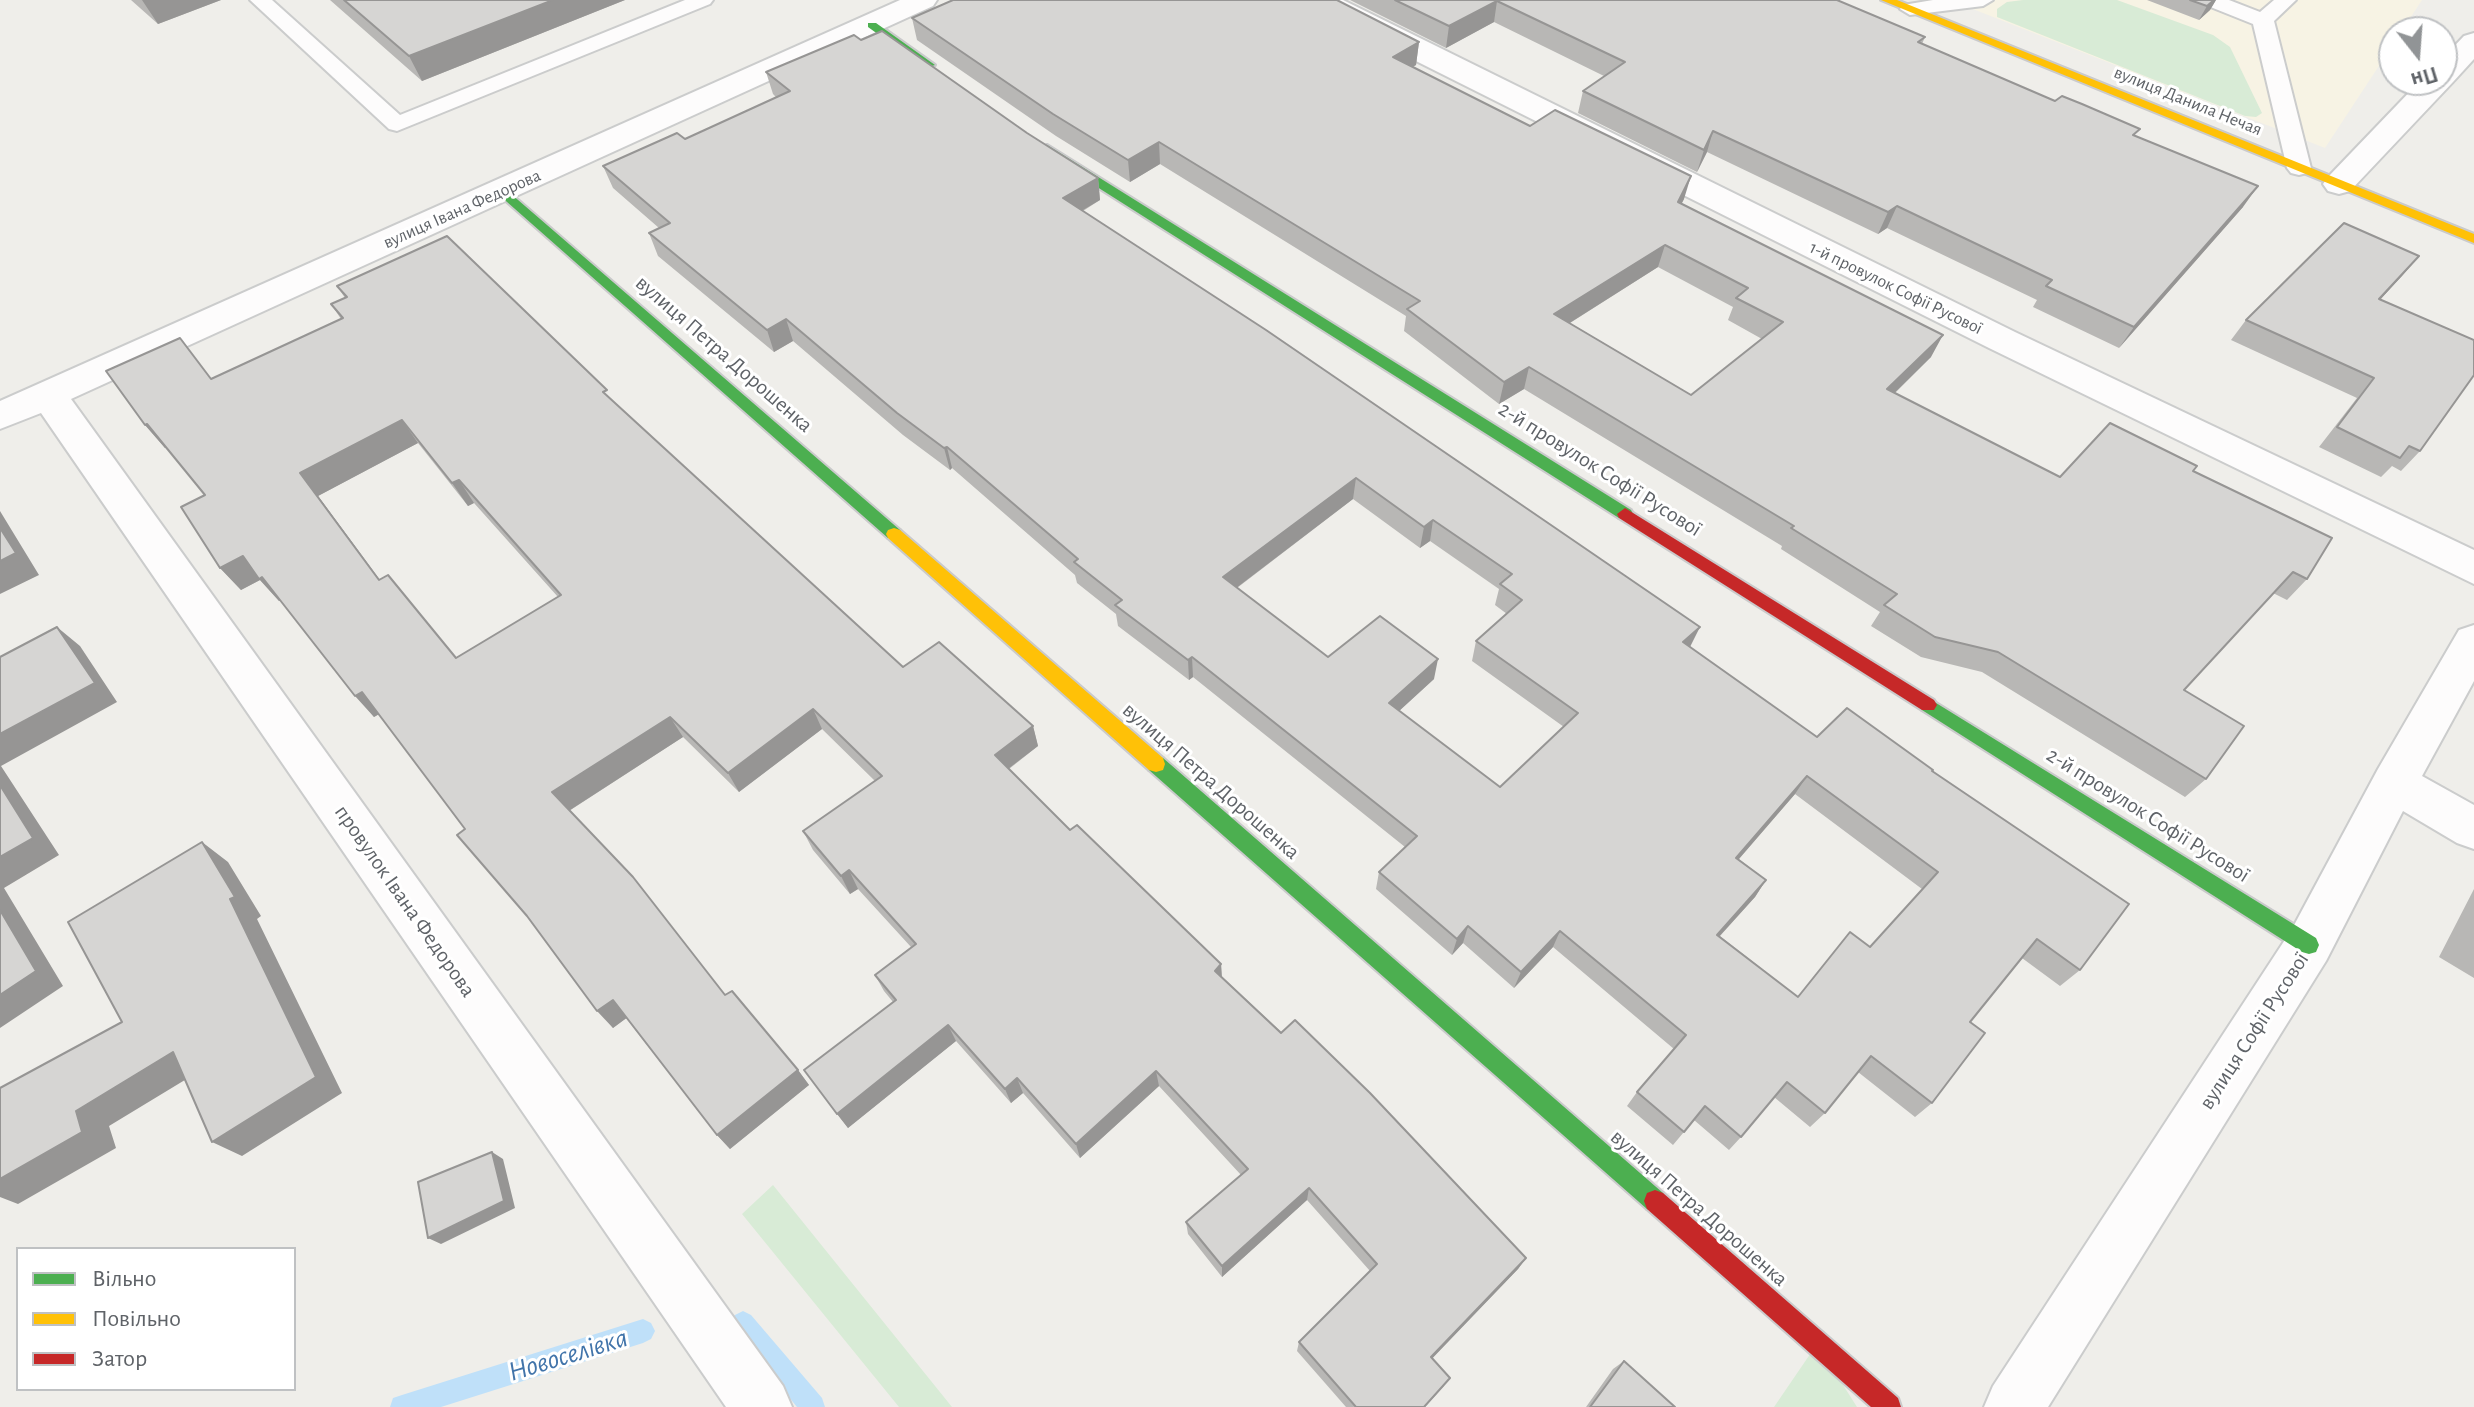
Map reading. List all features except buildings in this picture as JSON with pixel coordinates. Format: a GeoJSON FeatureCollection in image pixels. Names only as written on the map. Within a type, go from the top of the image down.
{"type":"FeatureCollection","features":[{"type":"Feature","properties":{"kind":"street","name":"вулиця Івана Федорова"},"geometry":{"type":"LineString","coordinates":[[0,416],[923,0]]}},
{"type":"Feature","properties":{"kind":"street","name":"1-й провулок Софії Русової"},"geometry":{"type":"LineString","coordinates":[[1322,0],[1404,44],[1959,319],[2474,568]]}},
{"type":"Feature","properties":{"kind":"street","name":"вулиця Данила Нечая"},"geometry":{"type":"LineString","coordinates":[[1887,0],[2474,239]]}},
{"type":"Feature","properties":{"kind":"street"},"geometry":{"type":"LineString","coordinates":[[872,25],[945,77]]}},
{"type":"Feature","properties":{"kind":"street"},"geometry":{"type":"LineString","coordinates":[[2458,59],[2474,42]]}},
{"type":"Feature","properties":{"kind":"street"},"geometry":{"type":"LineString","coordinates":[[2339,184],[2423,96]]}},
{"type":"Feature","properties":{"kind":"street","name":"2-й провулок Софії Русової"},"geometry":{"type":"LineString","coordinates":[[1031,138],[2309,945]]}},
{"type":"Feature","properties":{"kind":"street","name":"вулиця Петра Дорошенка"},"geometry":{"type":"LineString","coordinates":[[503,191],[1889,1407]]}},
{"type":"Feature","properties":{"kind":"street","name":"провулок Івана Федорова"},"geometry":{"type":"LineString","coordinates":[[48,395],[762,1407]]}},
{"type":"Feature","properties":{"kind":"street","name":"вулиця Софії Русової"},"geometry":{"type":"LineString","coordinates":[[2014,1407],[2309,945],[2394,783],[2474,642]]}},
{"type":"Feature","properties":{"kind":"street"},"geometry":{"type":"LineString","coordinates":[[2394,783],[2474,829]]}},
{"type":"Feature","properties":{"kind":"lane"},"geometry":{"type":"LineString","coordinates":[[260,0],[397,124],[703,0]]}},
{"type":"Feature","properties":{"kind":"lane"},"geometry":{"type":"LineString","coordinates":[[1910,9],[1983,0]]}},
{"type":"Feature","properties":{"kind":"lane"},"geometry":{"type":"LineString","coordinates":[[2210,0],[2263,20]]}},
{"type":"Feature","properties":{"kind":"lane"},"geometry":{"type":"LineString","coordinates":[[2263,20],[2286,0]]}},
{"type":"Feature","properties":{"kind":"lane"},"geometry":{"type":"LineString","coordinates":[[2263,20],[2299,168]]}},
{"type":"Feature","properties":{"kind":"shaded area"},"geometry":{"type":"Polygon","coordinates":[[[1950,0],[2422,0],[2412,16],[2378,16],[2378,67],[2325,148],[1950,0]]]}},
{"type":"Feature","properties":{"kind":"green space"},"geometry":{"type":"Polygon","coordinates":[[[2117,0],[2213,35],[2230,47],[2262,113],[2256,117],[2245,116],[1997,17],[1997,9],[2007,2],[2117,0]]]}},
{"type":"Feature","properties":{"kind":"green space"},"geometry":{"type":"Polygon","coordinates":[[[773,1185],[952,1407],[899,1407],[742,1214],[773,1185]]]}},
{"type":"Feature","properties":{"kind":"green space"},"geometry":{"type":"Polygon","coordinates":[[[1817,1344],[1857,1407],[1774,1407],[1817,1344]]]}},
{"type":"Feature","properties":{"kind":"waterway","name":"Новоселівка"},"geometry":{"type":"LineString","coordinates":[[743,1323],[813,1407]]}},
{"type":"Feature","properties":{"kind":"waterway","name":"Новоселівка"},"geometry":{"type":"LineString","coordinates":[[402,1407],[643,1331]]}},
{"type":"Feature","properties":{"kind":"traffic: fast"},"geometry":{"type":"LineString","coordinates":[[872,25],[929,65]]}},
{"type":"Feature","properties":{"kind":"traffic: fast"},"geometry":{"type":"LineString","coordinates":[[1047,149],[1625,514]]}},
{"type":"Feature","properties":{"kind":"traffic: fast"},"geometry":{"type":"LineString","coordinates":[[503,191],[894,534]]}},
{"type":"Feature","properties":{"kind":"traffic: fast"},"geometry":{"type":"LineString","coordinates":[[1928,705],[2309,945]]}},
{"type":"Feature","properties":{"kind":"traffic: fast"},"geometry":{"type":"LineString","coordinates":[[1156,764],[1655,1201]]}},
{"type":"Feature","properties":{"kind":"traffic: slow"},"geometry":{"type":"LineString","coordinates":[[1887,0],[2474,239]]}},
{"type":"Feature","properties":{"kind":"traffic: slow"},"geometry":{"type":"LineString","coordinates":[[894,534],[1156,764]]}},
{"type":"Feature","properties":{"kind":"traffic: jam"},"geometry":{"type":"LineString","coordinates":[[1625,514],[1928,705]]}},
{"type":"Feature","properties":{"kind":"traffic: jam"},"geometry":{"type":"LineString","coordinates":[[1655,1201],[1889,1407]]}}]}
